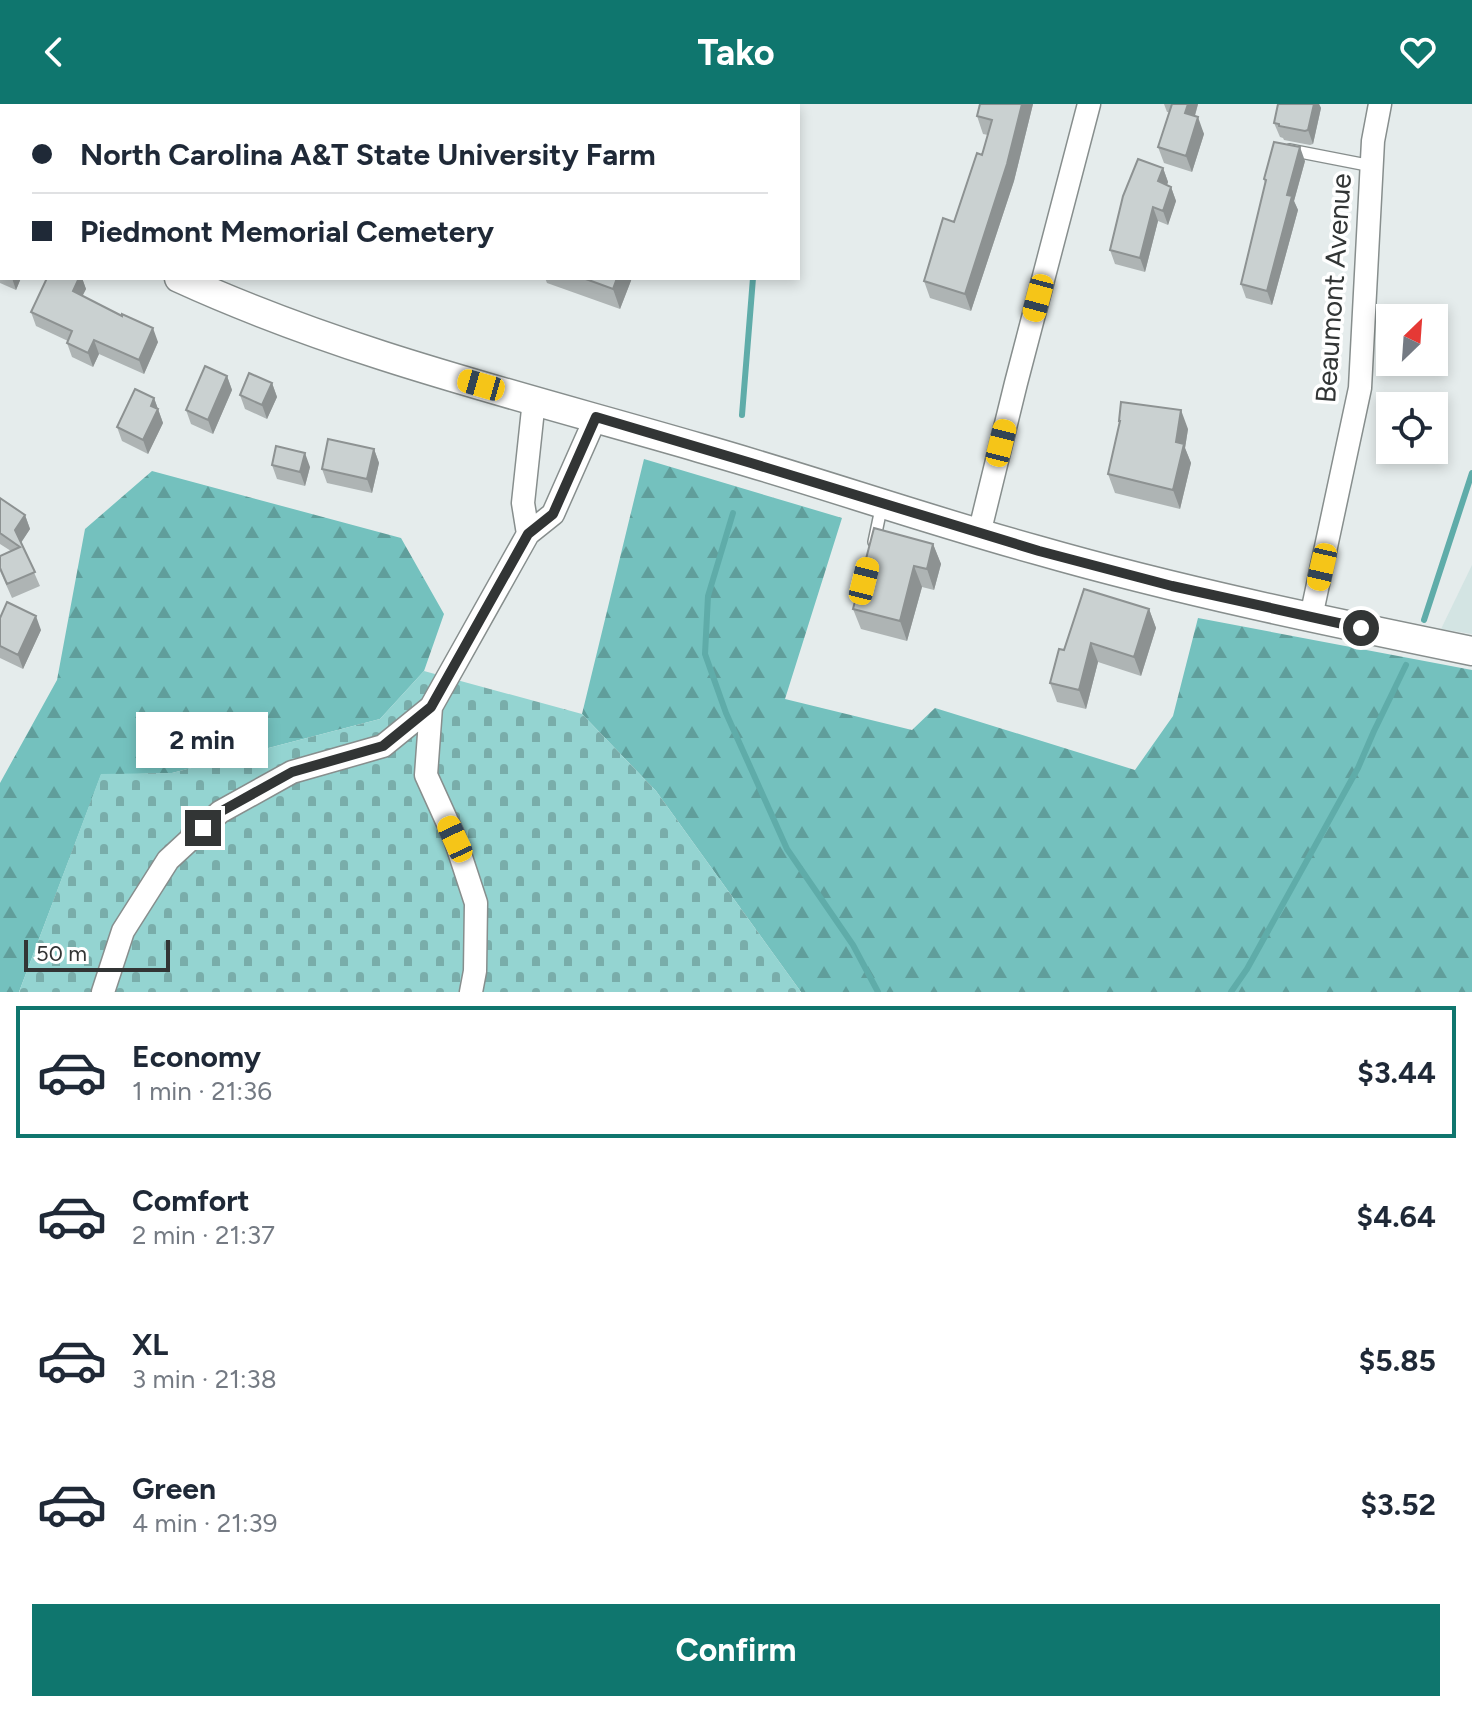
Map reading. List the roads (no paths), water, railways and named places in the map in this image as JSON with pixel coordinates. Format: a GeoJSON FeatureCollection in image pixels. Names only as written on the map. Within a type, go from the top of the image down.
{"type":"FeatureCollection","features":[{"type":"Feature","properties":{"kind":"street"},"geometry":{"type":"LineString","coordinates":[[979,534],[1089,104]]}},
{"type":"Feature","properties":{"kind":"street","name":"Beaumont Avenue"},"geometry":{"type":"LineString","coordinates":[[1311,617],[1360,388],[1373,141],[1380,104]]}},
{"type":"Feature","properties":{"kind":"street"},"geometry":{"type":"LineString","coordinates":[[184,280],[249,309],[402,362],[751,463],[979,534],[1172,586],[1472,651]]}},
{"type":"Feature","properties":{"kind":"street"},"geometry":{"type":"LineString","coordinates":[[528,534],[523,503],[534,400]]}},
{"type":"Feature","properties":{"kind":"street"},"geometry":{"type":"LineString","coordinates":[[103,992],[123,931],[168,860],[220,812],[292,772],[383,746],[431,707],[528,534],[553,514],[596,417]]}},
{"type":"Feature","properties":{"kind":"street"},"geometry":{"type":"LineString","coordinates":[[431,707],[426,775],[455,839],[476,903],[475,971],[471,992]]}},
{"type":"Feature","properties":{"kind":"lane"},"geometry":{"type":"LineString","coordinates":[[1276,147],[1372,166]]}},
{"type":"Feature","properties":{"kind":"lane"},"geometry":{"type":"LineString","coordinates":[[871,554],[882,504]]}},
{"type":"Feature","properties":{"kind":"waterway"},"geometry":{"type":"LineString","coordinates":[[742,415],[753,280]]}},
{"type":"Feature","properties":{"kind":"waterway"},"geometry":{"type":"LineString","coordinates":[[1424,620],[1472,473]]}},
{"type":"Feature","properties":{"kind":"waterway"},"geometry":{"type":"LineString","coordinates":[[733,513],[708,596],[705,654],[726,713],[787,849],[853,945],[878,992]]}},
{"type":"Feature","properties":{"kind":"waterway"},"geometry":{"type":"LineString","coordinates":[[1231,992],[1247,969],[1358,768],[1406,665]]}}]}
